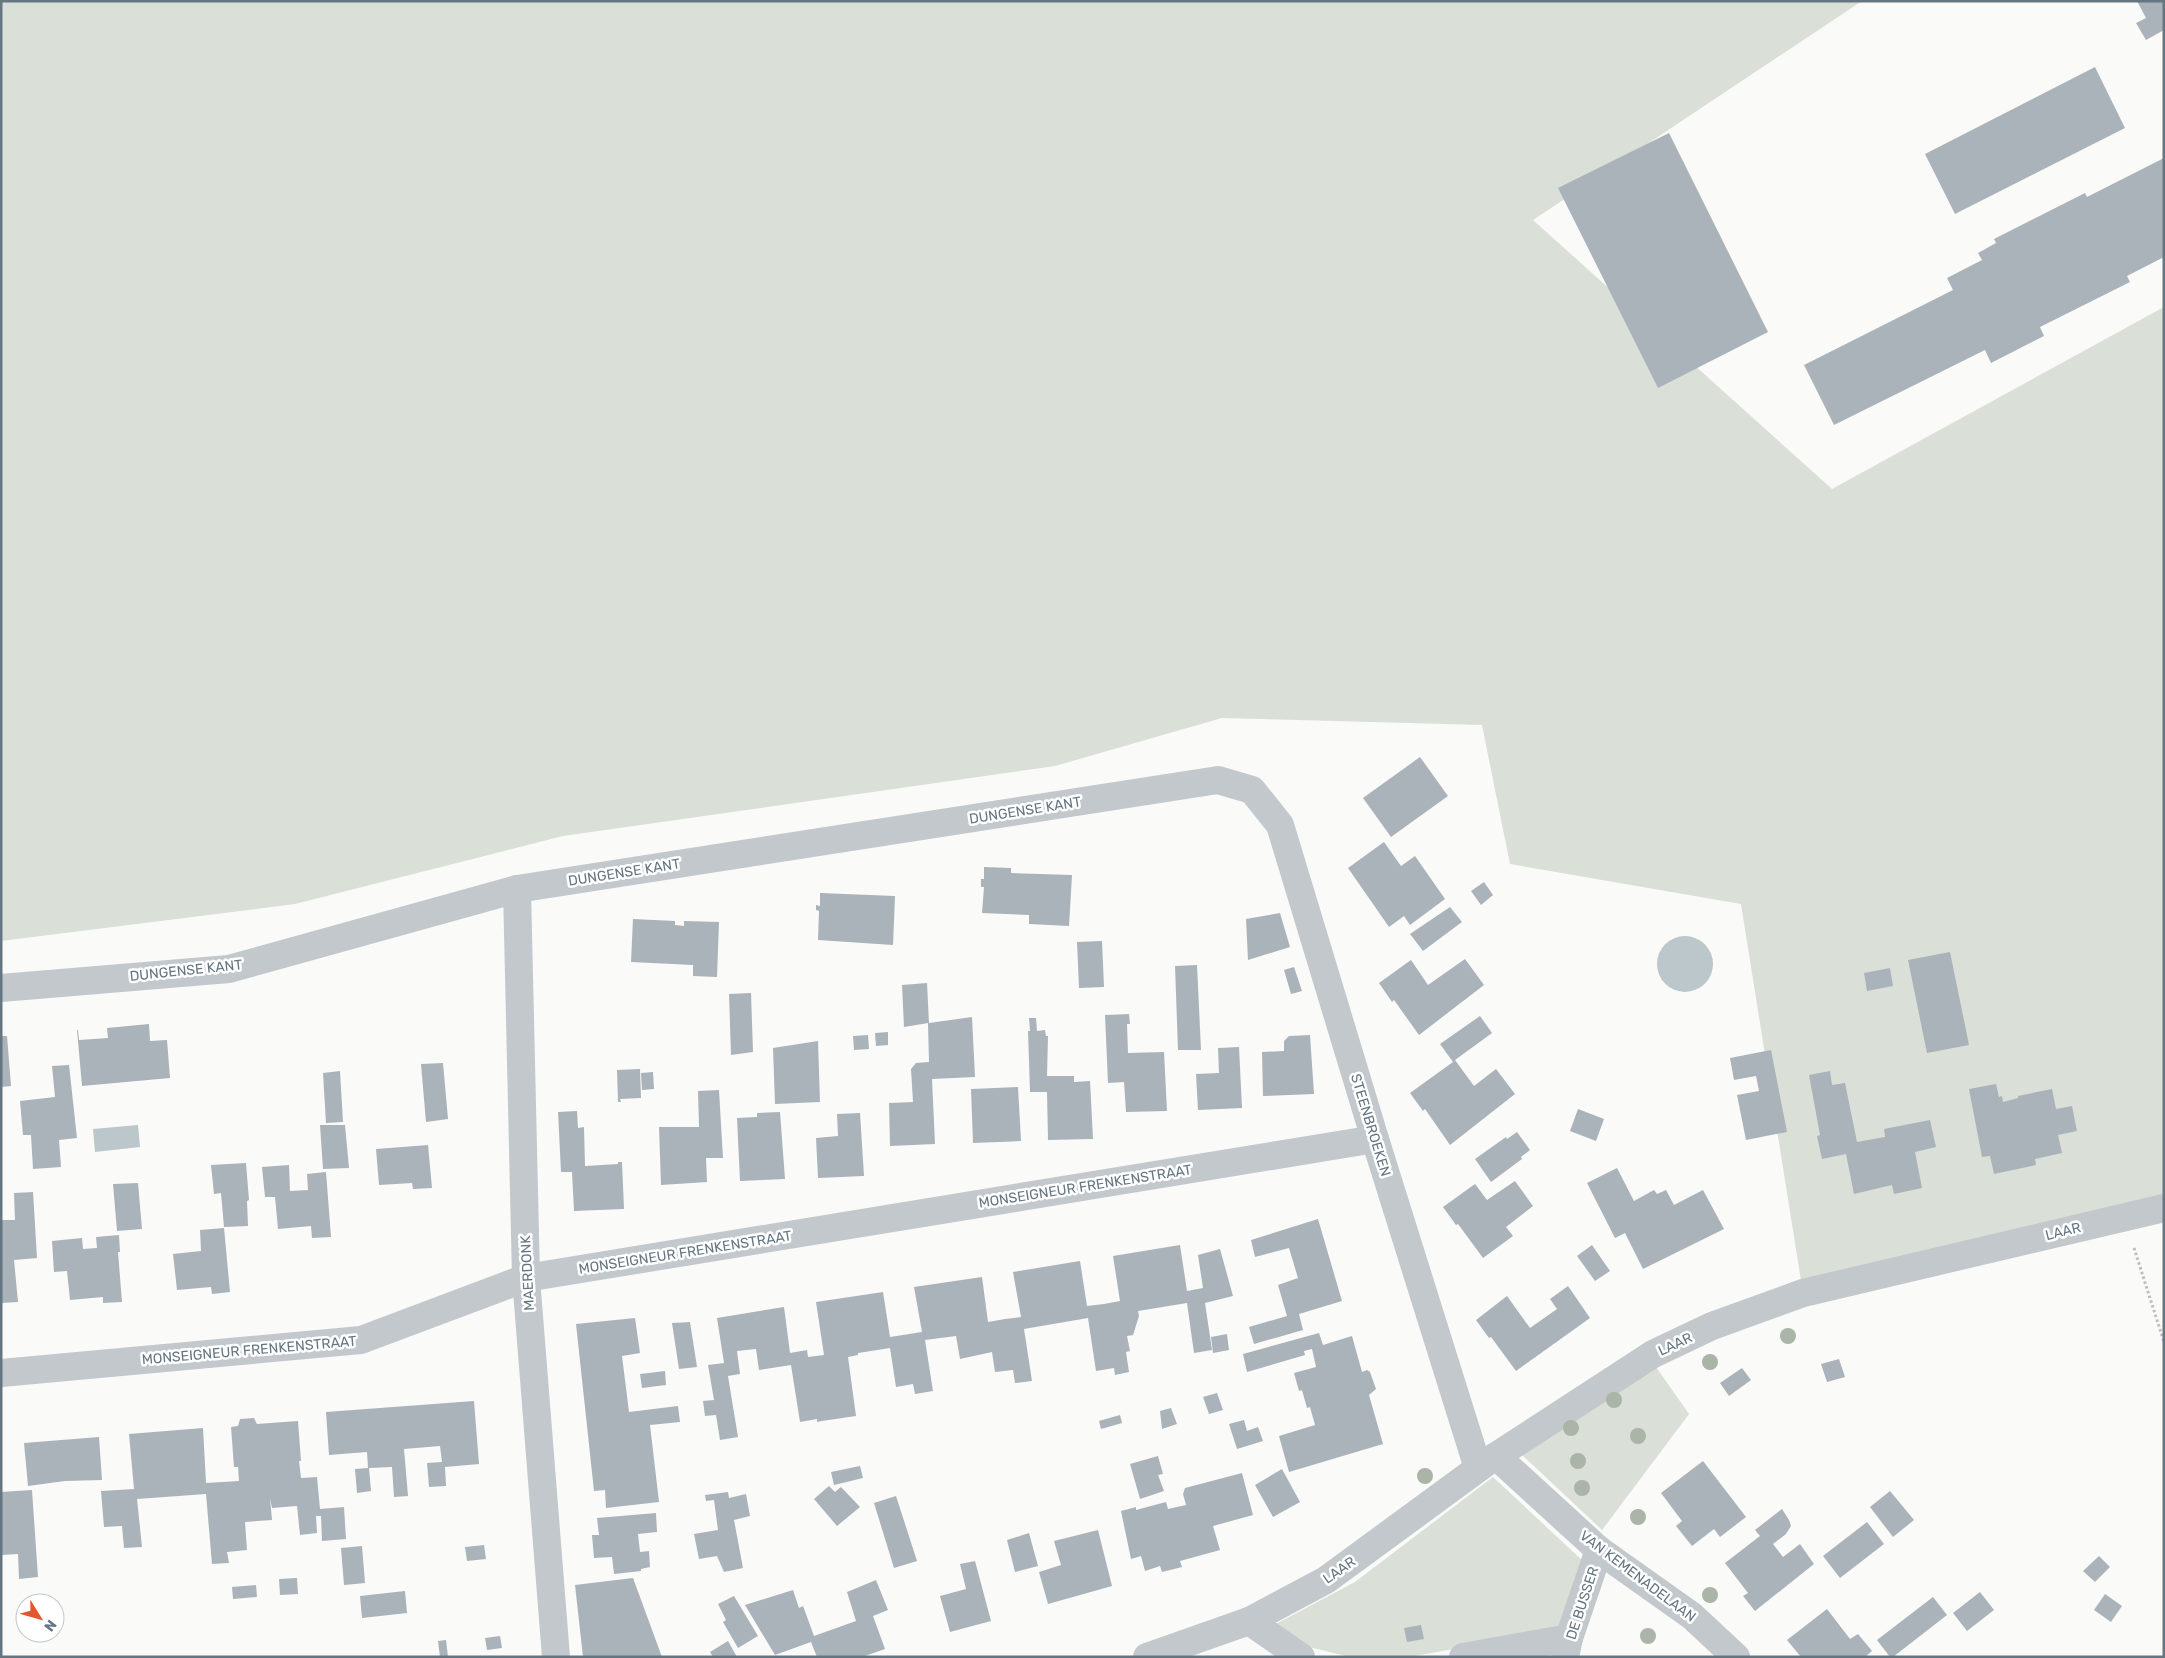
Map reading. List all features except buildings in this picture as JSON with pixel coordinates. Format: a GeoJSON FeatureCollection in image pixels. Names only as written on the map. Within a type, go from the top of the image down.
{"type":"FeatureCollection","features":[{"type":"Feature","properties":{"kind":"street","name":"DUNGENSE KANT"},"geometry":{"type":"LineString","coordinates":[[1,988],[229,968],[517,889],[1218,780],[1252,790]]}},
{"type":"Feature","properties":{"kind":"street","name":"STEENBROEKEN"},"geometry":{"type":"LineString","coordinates":[[1252,790],[1280,825],[1375,1139],[1487,1462]]}},
{"type":"Feature","properties":{"kind":"street","name":"MAERDONK"},"geometry":{"type":"LineString","coordinates":[[517,889],[526,1278],[556,1657]]}},
{"type":"Feature","properties":{"kind":"street","name":"MONSEIGNEUR FRENKENSTRAAT"},"geometry":{"type":"LineString","coordinates":[[1,1373],[361,1340],[526,1278],[1375,1139]]}},
{"type":"Feature","properties":{"kind":"street","name":"LAAR"},"geometry":{"type":"LineString","coordinates":[[1147,1657],[1249,1621],[1326,1580],[1487,1462],[1653,1354],[1712,1326],[1803,1294],[2164,1208]]}},
{"type":"Feature","properties":{"kind":"street","name":"VAN KEMENADELAAN"},"geometry":{"type":"LineString","coordinates":[[1487,1462],[1599,1550],[1692,1616],[1736,1657]]}},
{"type":"Feature","properties":{"kind":"street","name":"DE BUSSER"},"geometry":{"type":"LineString","coordinates":[[1567,1647],[1599,1550]]}},
{"type":"Feature","properties":{"kind":"street"},"geometry":{"type":"LineString","coordinates":[[1249,1621],[1301,1657]]}},
{"type":"Feature","properties":{"kind":"street"},"geometry":{"type":"LineString","coordinates":[[1463,1657],[1567,1647]]}},
{"type":"Feature","properties":{"kind":"path"},"geometry":{"type":"LineString","coordinates":[[2124,1216],[2164,1342]]}},
{"type":"Feature","properties":{"kind":"shaded area"},"geometry":{"type":"Polygon","coordinates":[[[1,1],[1862,1],[1533,220],[1832,489],[2164,307],[2164,1208],[1803,1293],[1741,904],[1510,864],[1482,725],[1222,718],[1055,766],[563,836],[295,904],[1,941],[1,1]]]}},
{"type":"Feature","properties":{"kind":"shaded area"},"geometry":{"type":"Polygon","coordinates":[[[1685,936],[1696,938],[1705,944],[1711,953],[1713,964],[1711,975],[1705,984],[1696,990],[1685,992],[1674,990],[1665,984],[1659,975],[1657,964],[1659,953],[1665,944],[1674,938],[1685,936]]]}},
{"type":"Feature","properties":{"kind":"shaded area"},"geometry":{"type":"Polygon","coordinates":[[[138,1125],[140,1147],[95,1152],[93,1129],[138,1125]]]}},
{"type":"Feature","properties":{"kind":"shaded area"},"geometry":{"type":"Polygon","coordinates":[[[1656,1367],[1689,1414],[1602,1530],[1520,1453],[1656,1367]]]}},
{"type":"Feature","properties":{"kind":"shaded area"},"geometry":{"type":"Polygon","coordinates":[[[1493,1477],[1585,1563],[1560,1630],[1409,1657],[1350,1657],[1309,1647],[1272,1626],[1355,1582],[1493,1477]]]}}]}
